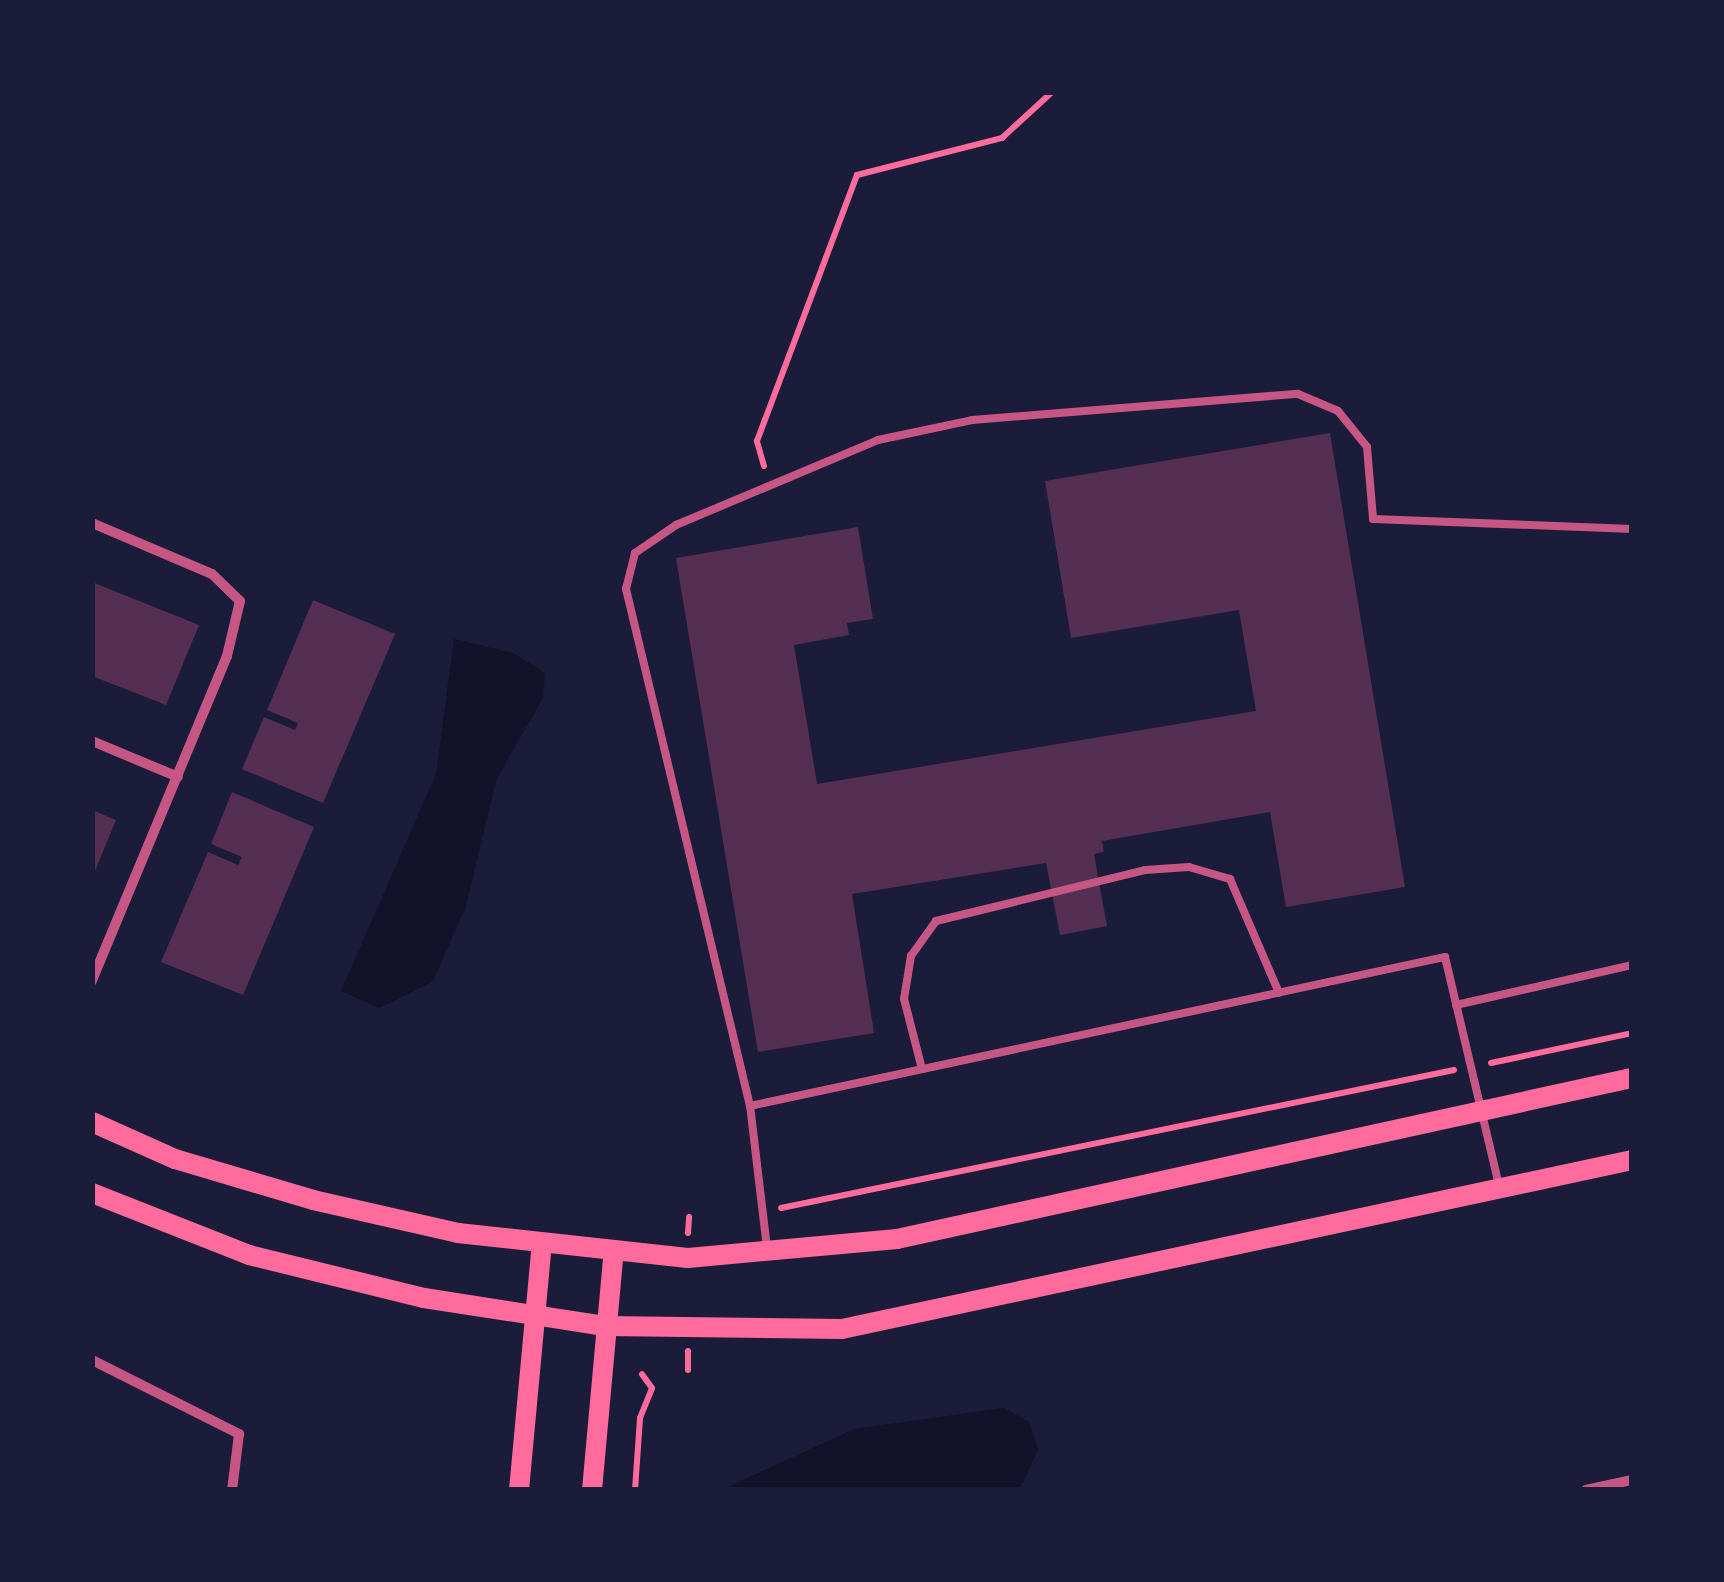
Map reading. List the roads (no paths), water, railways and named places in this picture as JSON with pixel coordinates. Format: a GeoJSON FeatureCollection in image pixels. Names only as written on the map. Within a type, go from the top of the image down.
{"type":"FeatureCollection","features":[{"type":"Feature","properties":{"kind":"main road"},"geometry":{"type":"LineString","coordinates":[[92,1122],[250,1184],[542,1244],[614,1250],[768,1253],[897,1238],[1632,1078]]}},
{"type":"Feature","properties":{"kind":"main road"},"geometry":{"type":"LineString","coordinates":[[92,1193],[310,1274],[534,1316],[605,1326],[899,1323],[1632,1160]]}},
{"type":"Feature","properties":{"kind":"main road"},"geometry":{"type":"LineString","coordinates":[[519,1490],[542,1244]]}},
{"type":"Feature","properties":{"kind":"main road"},"geometry":{"type":"LineString","coordinates":[[592,1490],[614,1250]]}},
{"type":"Feature","properties":{"kind":"street"},"geometry":{"type":"LineString","coordinates":[[92,523],[212,574],[240,601],[239,625],[95,966],[92,982]]}},
{"type":"Feature","properties":{"kind":"street"},"geometry":{"type":"LineString","coordinates":[[92,741],[178,777]]}},
{"type":"Feature","properties":{"kind":"street"},"geometry":{"type":"LineString","coordinates":[[92,1360],[238,1434],[232,1490]]}},
{"type":"Feature","properties":{"kind":"street"},"geometry":{"type":"LineString","coordinates":[[1586,1490],[1632,1480]]}},
{"type":"Feature","properties":{"kind":"lane"},"geometry":{"type":"LineString","coordinates":[[768,1253],[766,1210],[750,1106],[626,590],[635,553],[676,525],[878,440],[972,420],[1298,394],[1338,411],[1367,447],[1372,519],[1632,530]]}},
{"type":"Feature","properties":{"kind":"lane"},"geometry":{"type":"LineString","coordinates":[[922,1068],[904,1000],[912,956],[936,921],[1145,870],[1188,868],[1230,879],[1279,993]]}},
{"type":"Feature","properties":{"kind":"lane"},"geometry":{"type":"LineString","coordinates":[[750,1106],[1445,957],[1500,1190]]}},
{"type":"Feature","properties":{"kind":"lane"},"geometry":{"type":"LineString","coordinates":[[1456,1005],[1632,966]]}}]}
